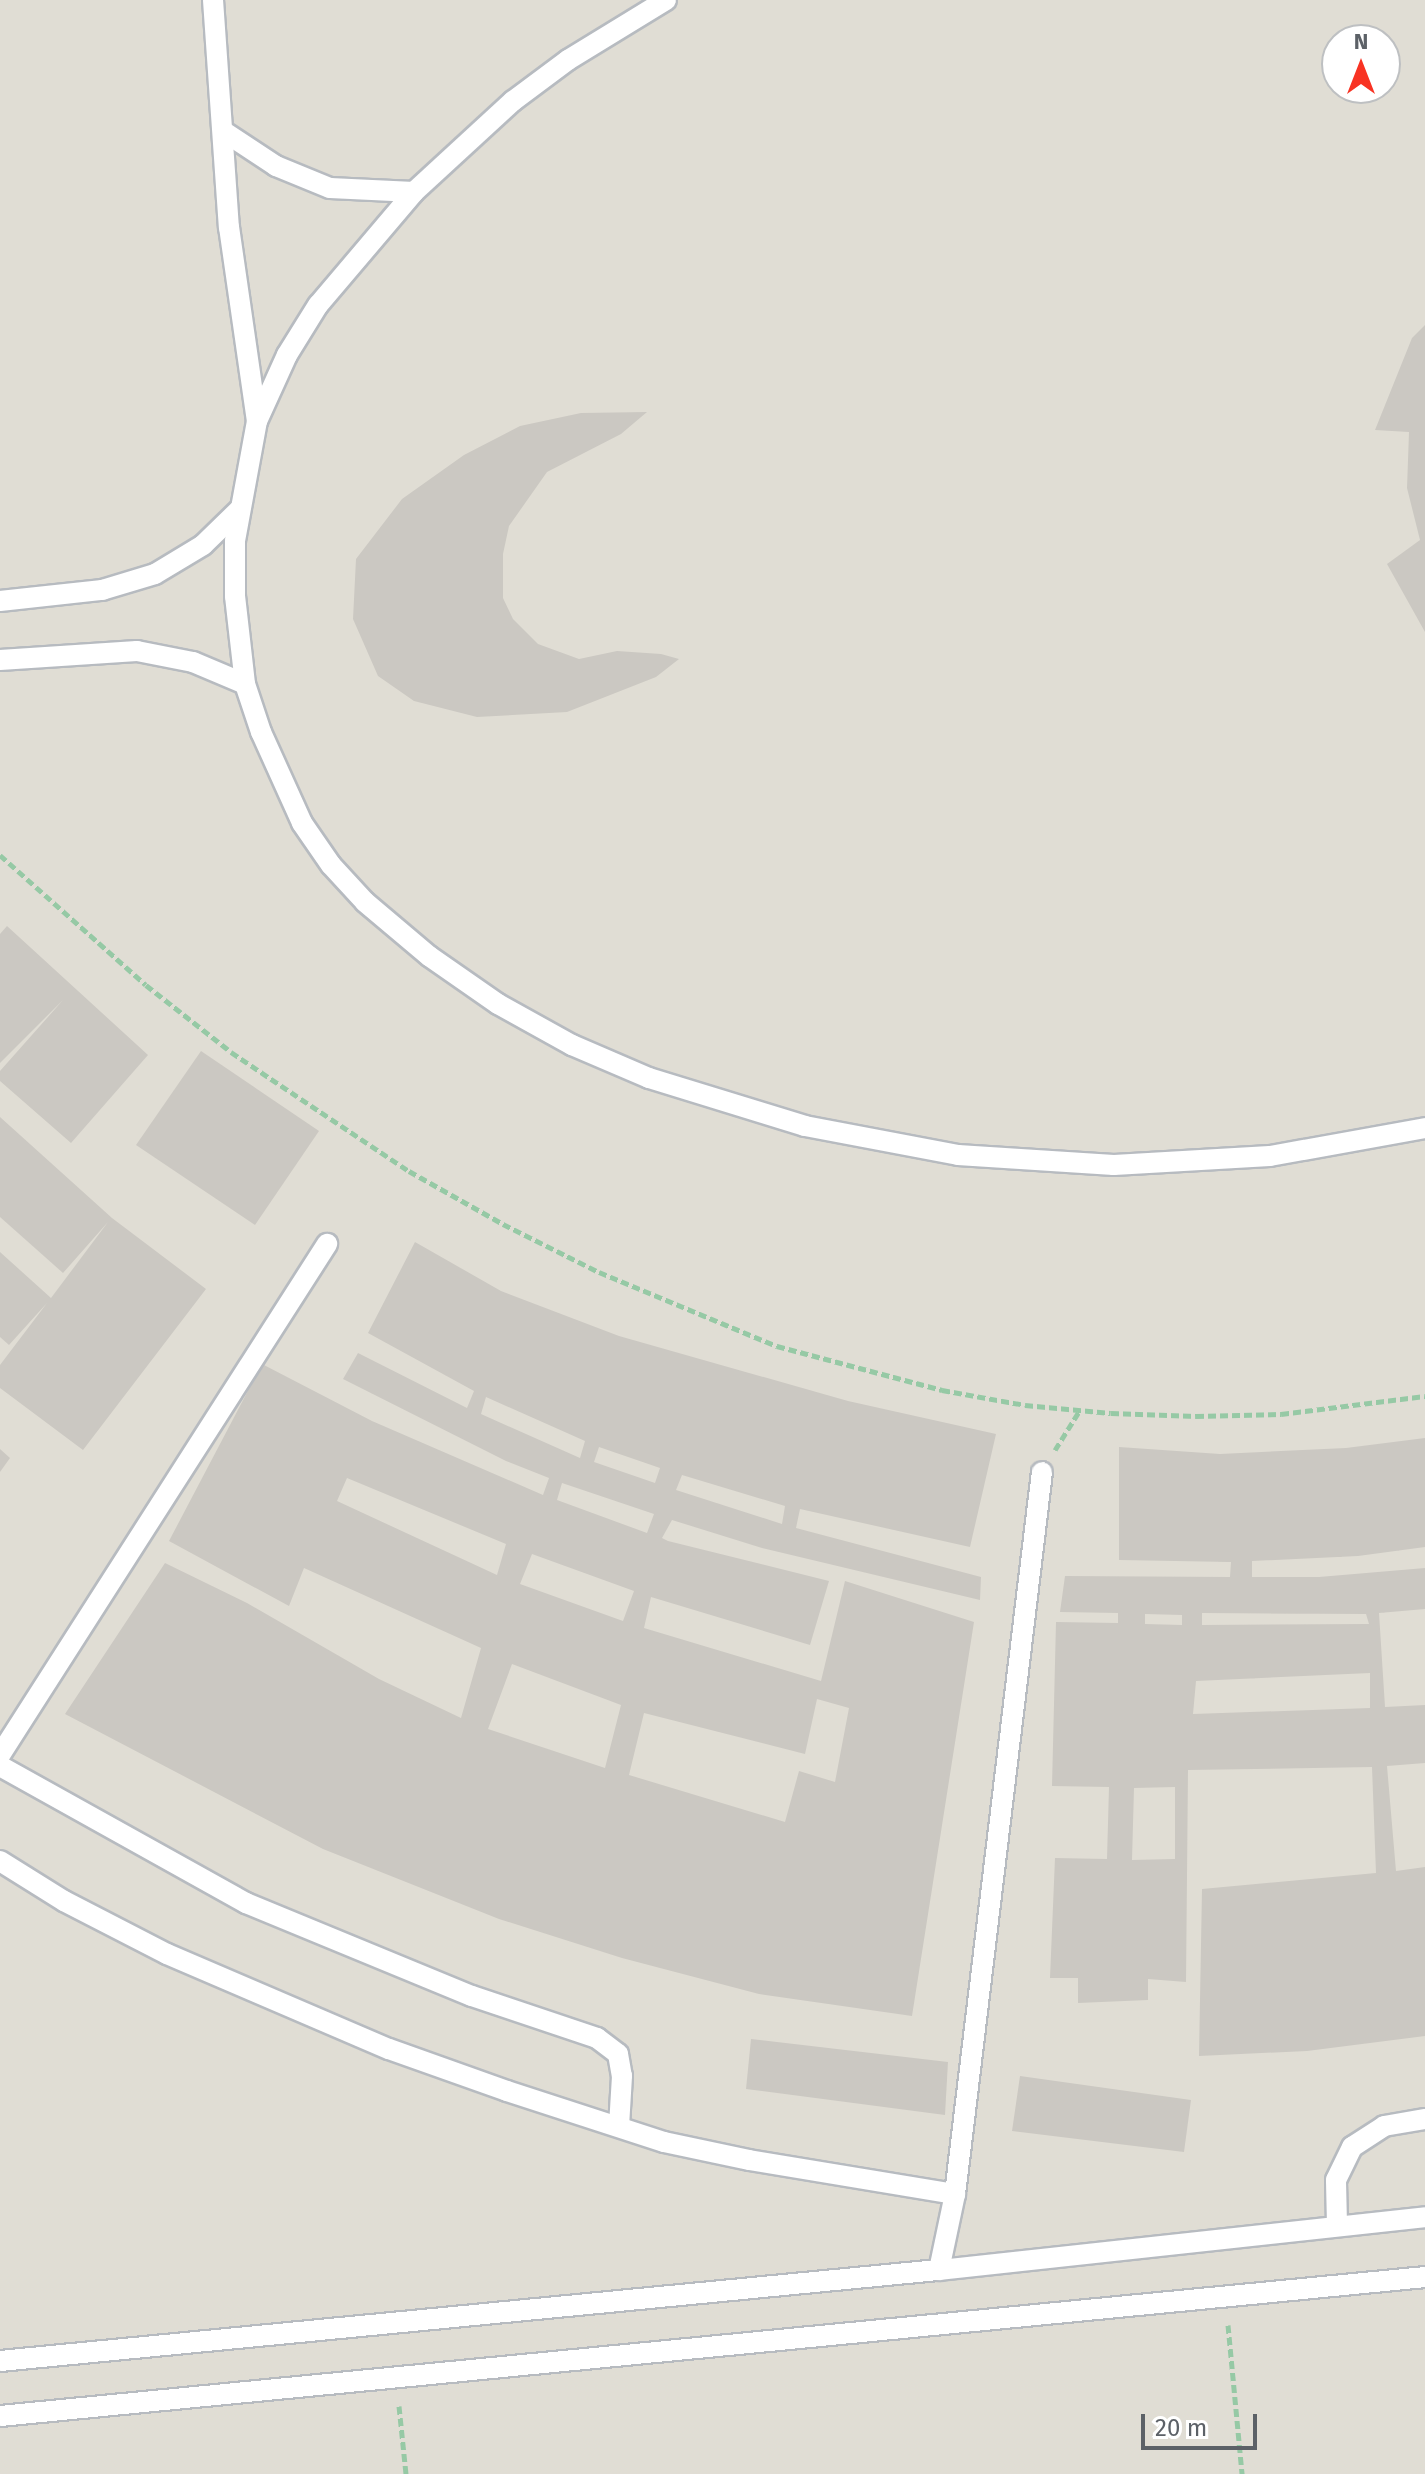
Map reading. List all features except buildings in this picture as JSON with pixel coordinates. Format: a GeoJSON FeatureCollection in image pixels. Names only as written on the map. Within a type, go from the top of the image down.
{"type":"FeatureCollection","features":[{"type":"Feature","properties":{"kind":"lane"},"geometry":{"type":"LineString","coordinates":[[213,0],[229,227],[257,421]]}},
{"type":"Feature","properties":{"kind":"lane"},"geometry":{"type":"LineString","coordinates":[[666,0],[602,38],[513,101],[414,192],[318,305],[287,355],[257,421],[235,541],[235,596],[245,684],[261,732],[302,823],[331,865],[365,902],[429,956],[498,1004],[572,1045],[649,1078],[805,1126],[881,1143],[1036,1163],[1192,1163],[1331,1147],[1425,1128]]}},
{"type":"Feature","properties":{"kind":"lane"},"geometry":{"type":"LineString","coordinates":[[223,131],[276,166],[330,188],[414,192]]}},
{"type":"Feature","properties":{"kind":"lane"},"geometry":{"type":"LineString","coordinates":[[0,601],[102,590],[155,574],[203,545],[243,506]]}},
{"type":"Feature","properties":{"kind":"lane"},"geometry":{"type":"LineString","coordinates":[[0,660],[137,651],[193,662],[245,684]]}},
{"type":"Feature","properties":{"kind":"lane"},"geometry":{"type":"LineString","coordinates":[[0,1755],[327,1244]]}},
{"type":"Feature","properties":{"kind":"lane"},"geometry":{"type":"LineString","coordinates":[[939,2270],[955,2194],[1042,1472]]}},
{"type":"Feature","properties":{"kind":"lane"},"geometry":{"type":"LineString","coordinates":[[0,1766],[246,1903],[472,1996],[597,2038],[618,2054],[622,2076],[619,2126]]}},
{"type":"Feature","properties":{"kind":"lane"},"geometry":{"type":"LineString","coordinates":[[0,1861],[64,1901],[167,1954],[389,2049],[664,2142],[749,2160],[955,2194]]}},
{"type":"Feature","properties":{"kind":"lane"},"geometry":{"type":"LineString","coordinates":[[1337,2225],[1336,2180],[1352,2147],[1384,2126],[1425,2119]]}},
{"type":"Feature","properties":{"kind":"lane"},"geometry":{"type":"LineString","coordinates":[[0,2361],[939,2270],[1425,2217]]}},
{"type":"Feature","properties":{"kind":"lane"},"geometry":{"type":"LineString","coordinates":[[0,2416],[1425,2277]]}},
{"type":"Feature","properties":{"kind":"path"},"geometry":{"type":"LineString","coordinates":[[0,855],[146,985],[231,1052],[396,1163],[503,1224],[599,1272],[777,1346],[942,1390],[1080,1410],[1196,1416],[1281,1414],[1425,1396]]}},
{"type":"Feature","properties":{"kind":"path"},"geometry":{"type":"LineString","coordinates":[[1042,1472],[1080,1410]]}},
{"type":"Feature","properties":{"kind":"path"},"geometry":{"type":"LineString","coordinates":[[1225,2296],[1242,2474]]}},
{"type":"Feature","properties":{"kind":"path"},"geometry":{"type":"LineString","coordinates":[[396,2377],[406,2474]]}},
{"type":"Feature","properties":{"kind":"shaded area"},"geometry":{"type":"Polygon","coordinates":[[[0,0],[1425,0],[1425,2474],[0,2474],[0,0]]]}}]}
